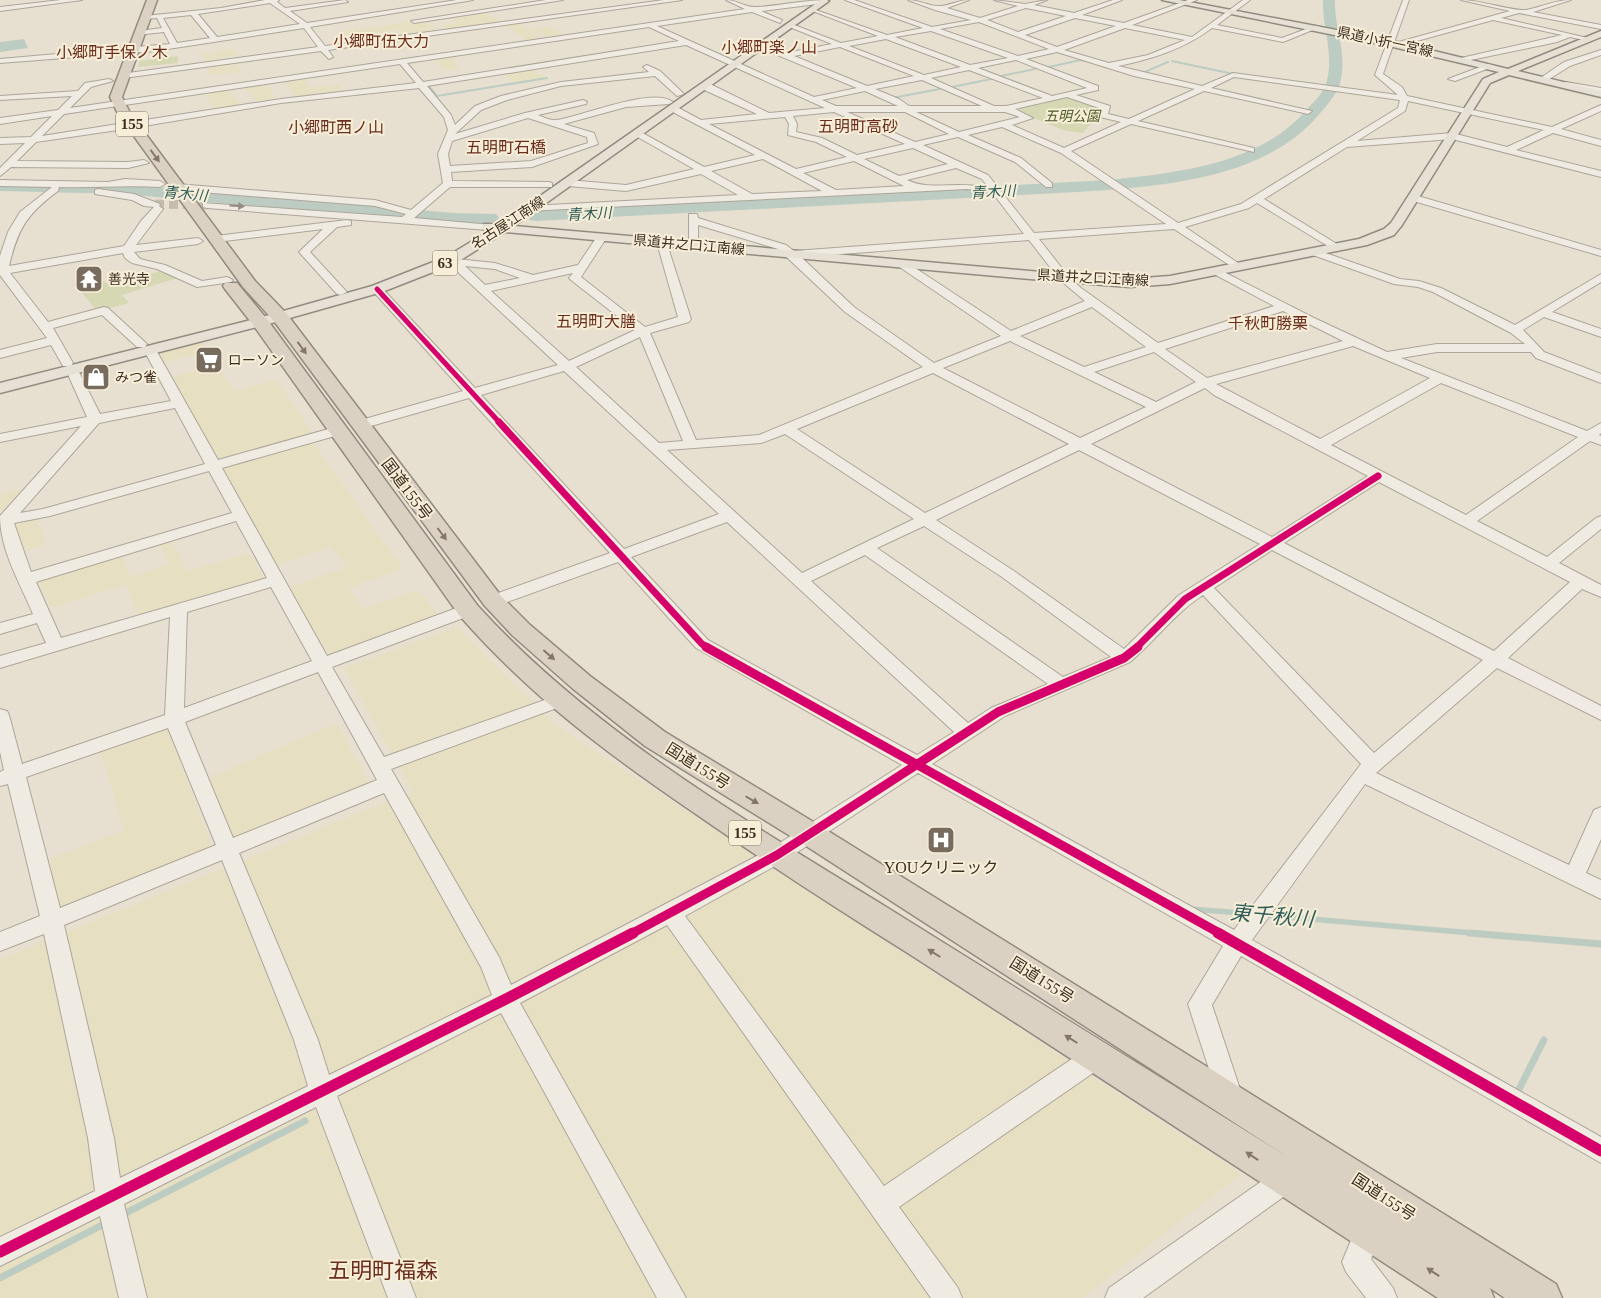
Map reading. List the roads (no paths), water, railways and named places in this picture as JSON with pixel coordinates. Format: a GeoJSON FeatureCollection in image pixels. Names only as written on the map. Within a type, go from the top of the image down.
{"type":"FeatureCollection","features":[{"type":"Feature","properties":{"kind":"highway","name":"155"},"geometry":{"type":"LineString","coordinates":[[119,104],[116,97],[124,76],[127,51],[142,0]]}},
{"type":"Feature","properties":{"kind":"highway","name":"155"},"geometry":{"type":"LineString","coordinates":[[106,105],[109,81],[140,33],[152,0]]}},
{"type":"Feature","properties":{"kind":"highway","name":"国道155号"},"geometry":{"type":"LineString","coordinates":[[119,104],[173,196]]}},
{"type":"Feature","properties":{"kind":"highway","name":"国道155号"},"geometry":{"type":"LineString","coordinates":[[106,105],[118,127],[144,163],[173,196],[207,240],[249,284],[267,317],[480,606],[498,644],[559,701],[630,756],[777,855],[1097,1056],[1474,1298]]}},
{"type":"Feature","properties":{"kind":"highway","name":"国道155号"},"geometry":{"type":"LineString","coordinates":[[207,240],[227,280],[267,317]]}},
{"type":"Feature","properties":{"kind":"highway","name":"国道155号"},"geometry":{"type":"LineString","coordinates":[[480,606],[521,630],[581,682],[655,739],[718,780],[810,834],[1230,1098],[1542,1298]]}},
{"type":"Feature","properties":{"kind":"main road","name":"名古屋江南線"},"geometry":{"type":"LineString","coordinates":[[0,379],[69,366],[377,290],[453,262],[550,185],[598,152],[703,86],[785,23],[827,0]]}},
{"type":"Feature","properties":{"kind":"main road","name":"名古屋江南線"},"geometry":{"type":"LineString","coordinates":[[267,317],[411,269],[530,209],[637,133],[671,105],[680,94],[761,45],[802,8],[827,0]]}},
{"type":"Feature","properties":{"kind":"main road","name":"県道小折一宮線"},"geometry":{"type":"LineString","coordinates":[[1166,0],[1319,28],[1491,66],[1601,94]]}},
{"type":"Feature","properties":{"kind":"main road","name":"県道井之口江南線"},"geometry":{"type":"LineString","coordinates":[[495,228],[1064,278],[1154,282],[1336,248],[1362,242],[1390,232],[1414,198],[1486,82],[1601,34]]}},
{"type":"Feature","properties":{"kind":"main road","name":"名古屋江南線"},"geometry":{"type":"LineString","coordinates":[[0,388],[69,366]]}},
{"type":"Feature","properties":{"kind":"street"},"geometry":{"type":"LineString","coordinates":[[3,0],[4,9],[49,2],[79,0]]}},
{"type":"Feature","properties":{"kind":"street"},"geometry":{"type":"LineString","coordinates":[[147,16],[224,10],[272,0],[305,25],[340,71],[342,94]]}},
{"type":"Feature","properties":{"kind":"street"},"geometry":{"type":"LineString","coordinates":[[0,61],[176,46],[335,21],[381,11],[418,8],[470,0]]}},
{"type":"Feature","properties":{"kind":"street"},"geometry":{"type":"LineString","coordinates":[[507,0],[568,37]]}},
{"type":"Feature","properties":{"kind":"street"},"geometry":{"type":"LineString","coordinates":[[410,21],[560,0]]}},
{"type":"Feature","properties":{"kind":"street"},"geometry":{"type":"LineString","coordinates":[[608,0],[632,17],[639,26]]}},
{"type":"Feature","properties":{"kind":"street"},"geometry":{"type":"LineString","coordinates":[[132,125],[206,94],[272,80],[323,50],[340,44],[448,32],[679,0]]}},
{"type":"Feature","properties":{"kind":"street"},"geometry":{"type":"LineString","coordinates":[[729,0],[923,77],[990,108],[1006,109],[1095,88],[1017,58],[848,0]]}},
{"type":"Feature","properties":{"kind":"street"},"geometry":{"type":"LineString","coordinates":[[0,121],[106,105],[206,94],[272,80],[827,0]]}},
{"type":"Feature","properties":{"kind":"street"},"geometry":{"type":"LineString","coordinates":[[912,0],[937,9],[980,20],[1057,50],[1106,65],[1308,111]]}},
{"type":"Feature","properties":{"kind":"street"},"geometry":{"type":"LineString","coordinates":[[937,9],[966,0]]}},
{"type":"Feature","properties":{"kind":"street"},"geometry":{"type":"LineString","coordinates":[[997,0],[1193,40]]}},
{"type":"Feature","properties":{"kind":"street"},"geometry":{"type":"LineString","coordinates":[[786,56],[980,20],[1044,0]]}},
{"type":"Feature","properties":{"kind":"street"},"geometry":{"type":"LineString","coordinates":[[1017,35],[1119,0]]}},
{"type":"Feature","properties":{"kind":"street"},"geometry":{"type":"LineString","coordinates":[[814,99],[1057,50],[1194,0]]}},
{"type":"Feature","properties":{"kind":"street"},"geometry":{"type":"LineString","coordinates":[[1106,65],[1150,57],[1193,40],[1247,0]]}},
{"type":"Feature","properties":{"kind":"street"},"geometry":{"type":"LineString","coordinates":[[793,254],[1178,226],[1245,206],[1342,144],[1402,109],[1404,98],[1399,89],[1378,75],[1393,44],[1406,0]]}},
{"type":"Feature","properties":{"kind":"street"},"geometry":{"type":"LineString","coordinates":[[1464,0],[1601,27]]}},
{"type":"Feature","properties":{"kind":"street"},"geometry":{"type":"LineString","coordinates":[[1393,44],[1568,0]]}},
{"type":"Feature","properties":{"kind":"street"},"geometry":{"type":"LineString","coordinates":[[283,10],[345,1],[343,15],[335,21]]}},
{"type":"Feature","properties":{"kind":"street"},"geometry":{"type":"LineString","coordinates":[[198,19],[232,15],[216,2]]}},
{"type":"Feature","properties":{"kind":"street"},"geometry":{"type":"LineString","coordinates":[[660,3],[692,19]]}},
{"type":"Feature","properties":{"kind":"street"},"geometry":{"type":"LineString","coordinates":[[1544,7],[1601,23]]}},
{"type":"Feature","properties":{"kind":"street"},"geometry":{"type":"LineString","coordinates":[[418,8],[427,19],[459,40]]}},
{"type":"Feature","properties":{"kind":"street"},"geometry":{"type":"LineString","coordinates":[[812,9],[1054,98]]}},
{"type":"Feature","properties":{"kind":"street"},"geometry":{"type":"LineString","coordinates":[[193,13],[215,40]]}},
{"type":"Feature","properties":{"kind":"street"},"geometry":{"type":"LineString","coordinates":[[1555,19],[1566,13]]}},
{"type":"Feature","properties":{"kind":"street"},"geometry":{"type":"LineString","coordinates":[[158,16],[176,46]]}},
{"type":"Feature","properties":{"kind":"street"},"geometry":{"type":"LineString","coordinates":[[1494,18],[1601,43]]}},
{"type":"Feature","properties":{"kind":"street"},"geometry":{"type":"LineString","coordinates":[[335,21],[337,32]]}},
{"type":"Feature","properties":{"kind":"street"},"geometry":{"type":"LineString","coordinates":[[649,25],[836,110],[916,144],[985,177],[1064,278],[1093,302],[1205,383],[1601,592]]}},
{"type":"Feature","properties":{"kind":"street"},"geometry":{"type":"LineString","coordinates":[[1211,26],[1283,40],[1319,28]]}},
{"type":"Feature","properties":{"kind":"street"},"geometry":{"type":"LineString","coordinates":[[242,28],[248,35]]}},
{"type":"Feature","properties":{"kind":"street"},"geometry":{"type":"LineString","coordinates":[[140,33],[166,30]]}},
{"type":"Feature","properties":{"kind":"street"},"geometry":{"type":"LineString","coordinates":[[588,34],[657,73],[680,94]]}},
{"type":"Feature","properties":{"kind":"street"},"geometry":{"type":"LineString","coordinates":[[1464,60],[1557,40],[1569,35]]}},
{"type":"Feature","properties":{"kind":"street"},"geometry":{"type":"LineString","coordinates":[[124,76],[205,66],[342,94],[421,84],[529,64],[620,53],[688,42]]}},
{"type":"Feature","properties":{"kind":"street"},"geometry":{"type":"LineString","coordinates":[[193,43],[201,53],[205,66],[206,94]]}},
{"type":"Feature","properties":{"kind":"street"},"geometry":{"type":"LineString","coordinates":[[761,45],[868,88],[896,101],[907,111],[1014,157],[1049,185]]}},
{"type":"Feature","properties":{"kind":"street"},"geometry":{"type":"LineString","coordinates":[[467,46],[475,51]]}},
{"type":"Feature","properties":{"kind":"street"},"geometry":{"type":"LineString","coordinates":[[503,47],[513,53]]}},
{"type":"Feature","properties":{"kind":"street"},"geometry":{"type":"LineString","coordinates":[[0,54],[29,50]]}},
{"type":"Feature","properties":{"kind":"street"},"geometry":{"type":"LineString","coordinates":[[1555,52],[1601,62]]}},
{"type":"Feature","properties":{"kind":"street"},"geometry":{"type":"LineString","coordinates":[[1543,79],[1581,58],[1601,52]]}},
{"type":"Feature","properties":{"kind":"street"},"geometry":{"type":"LineString","coordinates":[[402,62],[448,117],[450,135],[443,154],[448,184]]}},
{"type":"Feature","properties":{"kind":"street"},"geometry":{"type":"LineString","coordinates":[[529,64],[576,93],[590,113]]}},
{"type":"Feature","properties":{"kind":"street"},"geometry":{"type":"LineString","coordinates":[[1452,79],[1491,66]]}},
{"type":"Feature","properties":{"kind":"street"},"geometry":{"type":"LineString","coordinates":[[450,135],[478,108],[501,99],[561,84],[657,73]]}},
{"type":"Feature","properties":{"kind":"street"},"geometry":{"type":"LineString","coordinates":[[1064,151],[1234,75],[1404,98],[1468,110],[1601,143]]}},
{"type":"Feature","properties":{"kind":"street"},"geometry":{"type":"LineString","coordinates":[[0,173],[80,93],[92,84],[109,81]]}},
{"type":"Feature","properties":{"kind":"street"},"geometry":{"type":"LineString","coordinates":[[1566,84],[1601,90]]}},
{"type":"Feature","properties":{"kind":"street"},"geometry":{"type":"LineString","coordinates":[[703,86],[709,87],[766,115]]}},
{"type":"Feature","properties":{"kind":"street"},"geometry":{"type":"LineString","coordinates":[[0,98],[80,93]]}},
{"type":"Feature","properties":{"kind":"street"},"geometry":{"type":"LineString","coordinates":[[1069,95],[1107,108],[1104,115],[1251,150]]}},
{"type":"Feature","properties":{"kind":"street"},"geometry":{"type":"LineString","coordinates":[[446,169],[532,164],[593,144],[591,135],[529,115],[501,99]]}},
{"type":"Feature","properties":{"kind":"street"},"geometry":{"type":"LineString","coordinates":[[450,135],[583,102]]}},
{"type":"Feature","properties":{"kind":"street"},"geometry":{"type":"LineString","coordinates":[[556,123],[590,113],[640,103],[671,105],[834,193]]}},
{"type":"Feature","properties":{"kind":"street"},"geometry":{"type":"LineString","coordinates":[[701,122],[836,110],[984,110],[990,108]]}},
{"type":"Feature","properties":{"kind":"street"},"geometry":{"type":"LineString","coordinates":[[1508,150],[1601,108]]}},
{"type":"Feature","properties":{"kind":"street"},"geometry":{"type":"LineString","coordinates":[[796,172],[1029,118],[1006,109]]}},
{"type":"Feature","properties":{"kind":"street"},"geometry":{"type":"LineString","coordinates":[[787,113],[793,124],[791,133],[819,140],[857,157],[916,188]]}},
{"type":"Feature","properties":{"kind":"street"},"geometry":{"type":"LineString","coordinates":[[1003,124],[1064,151],[1237,267]]}},
{"type":"Feature","properties":{"kind":"street"},"geometry":{"type":"LineString","coordinates":[[0,141],[32,140],[118,127]]}},
{"type":"Feature","properties":{"kind":"street"},"geometry":{"type":"LineString","coordinates":[[637,133],[749,197]]}},
{"type":"Feature","properties":{"kind":"street"},"geometry":{"type":"LineString","coordinates":[[1342,144],[1452,136],[1601,174]]}},
{"type":"Feature","properties":{"kind":"street"},"geometry":{"type":"LineString","coordinates":[[575,150],[598,152]]}},
{"type":"Feature","properties":{"kind":"street"},"geometry":{"type":"LineString","coordinates":[[568,183],[626,188],[765,156]]}},
{"type":"Feature","properties":{"kind":"street"},"geometry":{"type":"LineString","coordinates":[[10,164],[128,165],[144,163]]}},
{"type":"Feature","properties":{"kind":"street"},"geometry":{"type":"LineString","coordinates":[[899,179],[959,164]]}},
{"type":"Feature","properties":{"kind":"street"},"geometry":{"type":"LineString","coordinates":[[0,182],[108,185],[125,182],[173,196],[266,208],[369,217],[409,216],[495,228]]}},
{"type":"Feature","properties":{"kind":"street"},"geometry":{"type":"LineString","coordinates":[[409,216],[448,184],[550,185]]}},
{"type":"Feature","properties":{"kind":"street"},"geometry":{"type":"LineString","coordinates":[[530,209],[916,188],[967,186],[979,189]]}},
{"type":"Feature","properties":{"kind":"street"},"geometry":{"type":"LineString","coordinates":[[626,188],[645,202]]}},
{"type":"Feature","properties":{"kind":"street"},"geometry":{"type":"LineString","coordinates":[[1,270],[12,231],[33,204],[55,189]]}},
{"type":"Feature","properties":{"kind":"street"},"geometry":{"type":"LineString","coordinates":[[0,190],[55,189],[134,197],[148,204],[173,196],[375,204],[409,216]]}},
{"type":"Feature","properties":{"kind":"street"},"geometry":{"type":"LineString","coordinates":[[173,196],[145,223],[128,250],[129,256],[136,261],[161,267],[201,285],[227,280]]}},
{"type":"Feature","properties":{"kind":"street"},"geometry":{"type":"LineString","coordinates":[[1414,198],[1601,253]]}},
{"type":"Feature","properties":{"kind":"street"},"geometry":{"type":"LineString","coordinates":[[1257,199],[1336,248]]}},
{"type":"Feature","properties":{"kind":"street"},"geometry":{"type":"LineString","coordinates":[[1,270],[128,250],[364,221],[369,217]]}},
{"type":"Feature","properties":{"kind":"street"},"geometry":{"type":"LineString","coordinates":[[693,246],[693,218],[782,247],[793,254],[817,281],[841,302],[887,338],[933,368],[1601,714]]}},
{"type":"Feature","properties":{"kind":"street"},"geometry":{"type":"LineString","coordinates":[[336,224],[304,252],[341,292]]}},
{"type":"Feature","properties":{"kind":"street"},"geometry":{"type":"LineString","coordinates":[[0,233],[12,231]]}},
{"type":"Feature","properties":{"kind":"street"},"geometry":{"type":"LineString","coordinates":[[602,237],[575,278],[643,331],[691,444]]}},
{"type":"Feature","properties":{"kind":"street"},"geometry":{"type":"LineString","coordinates":[[2,520],[45,514],[568,366],[643,331],[685,319],[662,243]]}},
{"type":"Feature","properties":{"kind":"street"},"geometry":{"type":"LineString","coordinates":[[1314,252],[1398,282],[1419,284],[1437,290],[1515,330],[1526,338],[1540,355],[1601,379]]}},
{"type":"Feature","properties":{"kind":"street"},"geometry":{"type":"LineString","coordinates":[[453,262],[494,265],[532,279]]}},
{"type":"Feature","properties":{"kind":"street"},"geometry":{"type":"LineString","coordinates":[[453,262],[802,579],[967,732]]}},
{"type":"Feature","properties":{"kind":"street"},"geometry":{"type":"LineString","coordinates":[[902,264],[1010,336],[1157,407]]}},
{"type":"Feature","properties":{"kind":"street"},"geometry":{"type":"LineString","coordinates":[[484,289],[581,268]]}},
{"type":"Feature","properties":{"kind":"street"},"geometry":{"type":"LineString","coordinates":[[1,270],[54,340],[96,419]]}},
{"type":"Feature","properties":{"kind":"street"},"geometry":{"type":"LineString","coordinates":[[1216,271],[1354,342],[1440,378],[1597,434]]}},
{"type":"Feature","properties":{"kind":"street"},"geometry":{"type":"LineString","coordinates":[[1515,330],[1601,277]]}},
{"type":"Feature","properties":{"kind":"street"},"geometry":{"type":"LineString","coordinates":[[377,290],[702,644],[1237,943],[1601,1151]]}},
{"type":"Feature","properties":{"kind":"street"},"geometry":{"type":"LineString","coordinates":[[656,446],[761,439],[1093,302]]}},
{"type":"Feature","properties":{"kind":"street"},"geometry":{"type":"LineString","coordinates":[[1083,371],[1284,307]]}},
{"type":"Feature","properties":{"kind":"street"},"geometry":{"type":"LineString","coordinates":[[45,326],[104,311],[146,347],[180,403],[212,466],[322,665],[491,964],[506,999],[672,1298]]}},
{"type":"Feature","properties":{"kind":"street"},"geometry":{"type":"LineString","coordinates":[[1542,313],[1601,334]]}},
{"type":"Feature","properties":{"kind":"street"},"geometry":{"type":"LineString","coordinates":[[0,354],[54,340]]}},
{"type":"Feature","properties":{"kind":"street"},"geometry":{"type":"LineString","coordinates":[[802,579],[1205,383],[1354,342]]}},
{"type":"Feature","properties":{"kind":"street"},"geometry":{"type":"LineString","coordinates":[[1387,356],[1437,348],[1535,348]]}},
{"type":"Feature","properties":{"kind":"street"},"geometry":{"type":"LineString","coordinates":[[1320,445],[1440,378]]}},
{"type":"Feature","properties":{"kind":"street"},"geometry":{"type":"LineString","coordinates":[[0,438],[180,403]]}},
{"type":"Feature","properties":{"kind":"street"},"geometry":{"type":"LineString","coordinates":[[2,520],[96,419]]}},
{"type":"Feature","properties":{"kind":"street"},"geometry":{"type":"LineString","coordinates":[[787,429],[926,518],[1008,574],[1124,658]]}},
{"type":"Feature","properties":{"kind":"street"},"geometry":{"type":"LineString","coordinates":[[1466,522],[1597,434]]}},
{"type":"Feature","properties":{"kind":"street"},"geometry":{"type":"LineString","coordinates":[[0,1252],[506,999],[672,913],[777,855],[998,712],[1124,658],[1141,644],[1185,599],[1378,476]]}},
{"type":"Feature","properties":{"kind":"street"},"geometry":{"type":"LineString","coordinates":[[26,578],[240,515]]}},
{"type":"Feature","properties":{"kind":"street"},"geometry":{"type":"LineString","coordinates":[[7,776],[174,719],[732,515]]}},
{"type":"Feature","properties":{"kind":"street"},"geometry":{"type":"LineString","coordinates":[[2,520],[56,646]]}},
{"type":"Feature","properties":{"kind":"street"},"geometry":{"type":"LineString","coordinates":[[1548,565],[1601,521]]}},
{"type":"Feature","properties":{"kind":"street"},"geometry":{"type":"LineString","coordinates":[[866,548],[1062,685]]}},
{"type":"Feature","properties":{"kind":"street"},"geometry":{"type":"LineString","coordinates":[[0,560],[16,556]]}},
{"type":"Feature","properties":{"kind":"street"},"geometry":{"type":"LineString","coordinates":[[0,662],[179,611],[276,580]]}},
{"type":"Feature","properties":{"kind":"street"},"geometry":{"type":"LineString","coordinates":[[1230,1098],[1200,1004],[1237,943],[1367,769],[1496,659],[1580,582]]}},
{"type":"Feature","properties":{"kind":"street"},"geometry":{"type":"LineString","coordinates":[[1204,587],[1367,769],[1601,890]]}},
{"type":"Feature","properties":{"kind":"street"},"geometry":{"type":"LineString","coordinates":[[179,611],[174,719],[306,1040],[322,1091],[402,1298]]}},
{"type":"Feature","properties":{"kind":"street"},"geometry":{"type":"LineString","coordinates":[[0,630],[44,616]]}},
{"type":"Feature","properties":{"kind":"street"},"geometry":{"type":"LineString","coordinates":[[0,942],[228,848],[384,774],[559,701]]}},
{"type":"Feature","properties":{"kind":"street"},"geometry":{"type":"LineString","coordinates":[[0,715],[7,776],[52,920],[101,1138],[109,1196],[133,1298]]}},
{"type":"Feature","properties":{"kind":"street"},"geometry":{"type":"LineString","coordinates":[[1574,877],[1601,815]]}},
{"type":"Feature","properties":{"kind":"street"},"geometry":{"type":"LineString","coordinates":[[672,913],[948,1298]]}},
{"type":"Feature","properties":{"kind":"street"},"geometry":{"type":"LineString","coordinates":[[881,1204],[1097,1056]]}},
{"type":"Feature","properties":{"kind":"street"},"geometry":{"type":"LineString","coordinates":[[1119,1298],[1288,1178]]}},
{"type":"Feature","properties":{"kind":"street"},"geometry":{"type":"LineString","coordinates":[[1369,1231],[1356,1262],[1383,1298]]}},
{"type":"Feature","properties":{"kind":"waterway","name":"青木川"},"geometry":{"type":"LineString","coordinates":[[536,216],[1108,185],[1177,176],[1213,168],[1247,158],[1278,143],[1304,124],[1324,99],[1333,85],[1335,68],[1335,38],[1329,0]]}},
{"type":"Feature","properties":{"kind":"waterway"},"geometry":{"type":"LineString","coordinates":[[1044,68],[1081,60],[1090,62]]}},
{"type":"Feature","properties":{"kind":"waterway"},"geometry":{"type":"LineString","coordinates":[[1172,61],[1238,75]]}},
{"type":"Feature","properties":{"kind":"waterway"},"geometry":{"type":"LineString","coordinates":[[1140,74],[1168,62]]}},
{"type":"Feature","properties":{"kind":"waterway"},"geometry":{"type":"LineString","coordinates":[[1001,76],[1035,69]]}},
{"type":"Feature","properties":{"kind":"waterway"},"geometry":{"type":"LineString","coordinates":[[428,85],[437,96],[547,78]]}},
{"type":"Feature","properties":{"kind":"waterway"},"geometry":{"type":"LineString","coordinates":[[952,87],[996,78]]}},
{"type":"Feature","properties":{"kind":"waterway"},"geometry":{"type":"LineString","coordinates":[[892,98],[945,88]]}},
{"type":"Feature","properties":{"kind":"waterway","name":"青木川"},"geometry":{"type":"LineString","coordinates":[[0,186],[124,189],[454,219],[490,218]]}},
{"type":"Feature","properties":{"kind":"waterway","name":"東千秋川"},"geometry":{"type":"LineString","coordinates":[[1191,909],[1253,914]]}},
{"type":"Feature","properties":{"kind":"waterway","name":"東千秋川"},"geometry":{"type":"LineString","coordinates":[[1264,915],[1484,934]]}},
{"type":"Feature","properties":{"kind":"waterway","name":"東千秋川"},"geometry":{"type":"LineString","coordinates":[[1469,933],[1601,944]]}},
{"type":"Feature","properties":{"kind":"waterway"},"geometry":{"type":"LineString","coordinates":[[1516,1095],[1544,1040]]}},
{"type":"Feature","properties":{"kind":"waterway"},"geometry":{"type":"LineString","coordinates":[[120,1216],[305,1121]]}},
{"type":"Feature","properties":{"kind":"waterway"},"geometry":{"type":"LineString","coordinates":[[0,1278],[106,1223]]}},
{"type":"Feature","properties":{"kind":"tunnel"},"geometry":{"type":"LineString","coordinates":[[155,204],[207,205]]}},
{"type":"Feature","properties":{"kind":"place","name":"善光寺"},"geometry":{"type":"Point","coordinates":[89,279]}},
{"type":"Feature","properties":{"kind":"place","name":"ローソン"},"geometry":{"type":"Point","coordinates":[209,360]}},
{"type":"Feature","properties":{"kind":"place","name":"みつ雀"},"geometry":{"type":"Point","coordinates":[96,377]}},
{"type":"Feature","properties":{"kind":"place","name":"YOUクリニック"},"geometry":{"type":"Point","coordinates":[941,840]}},
{"type":"Feature","properties":{"kind":"district","name":"小郷町伍大力"},"geometry":{"type":"Point","coordinates":[381,41]}},
{"type":"Feature","properties":{"kind":"district","name":"小郷町楽ノ山"},"geometry":{"type":"Point","coordinates":[769,47]}},
{"type":"Feature","properties":{"kind":"district","name":"小郷町手保ノ木"},"geometry":{"type":"Point","coordinates":[112,52]}},
{"type":"Feature","properties":{"kind":"district","name":"五明町高砂"},"geometry":{"type":"Point","coordinates":[858,126]}},
{"type":"Feature","properties":{"kind":"district","name":"小郷町西ノ山"},"geometry":{"type":"Point","coordinates":[336,127]}},
{"type":"Feature","properties":{"kind":"district","name":"五明町石橋"},"geometry":{"type":"Point","coordinates":[506,147]}},
{"type":"Feature","properties":{"kind":"district","name":"五明町大膳"},"geometry":{"type":"Point","coordinates":[596,321]}},
{"type":"Feature","properties":{"kind":"district","name":"千秋町勝栗"},"geometry":{"type":"Point","coordinates":[1268,323]}},
{"type":"Feature","properties":{"kind":"district","name":"五明町福森"},"geometry":{"type":"Point","coordinates":[383,1270]}},
{"type":"Feature","properties":{"kind":"park label","name":"五明公園"},"geometry":{"type":"Point","coordinates":[1072,116]}}]}
